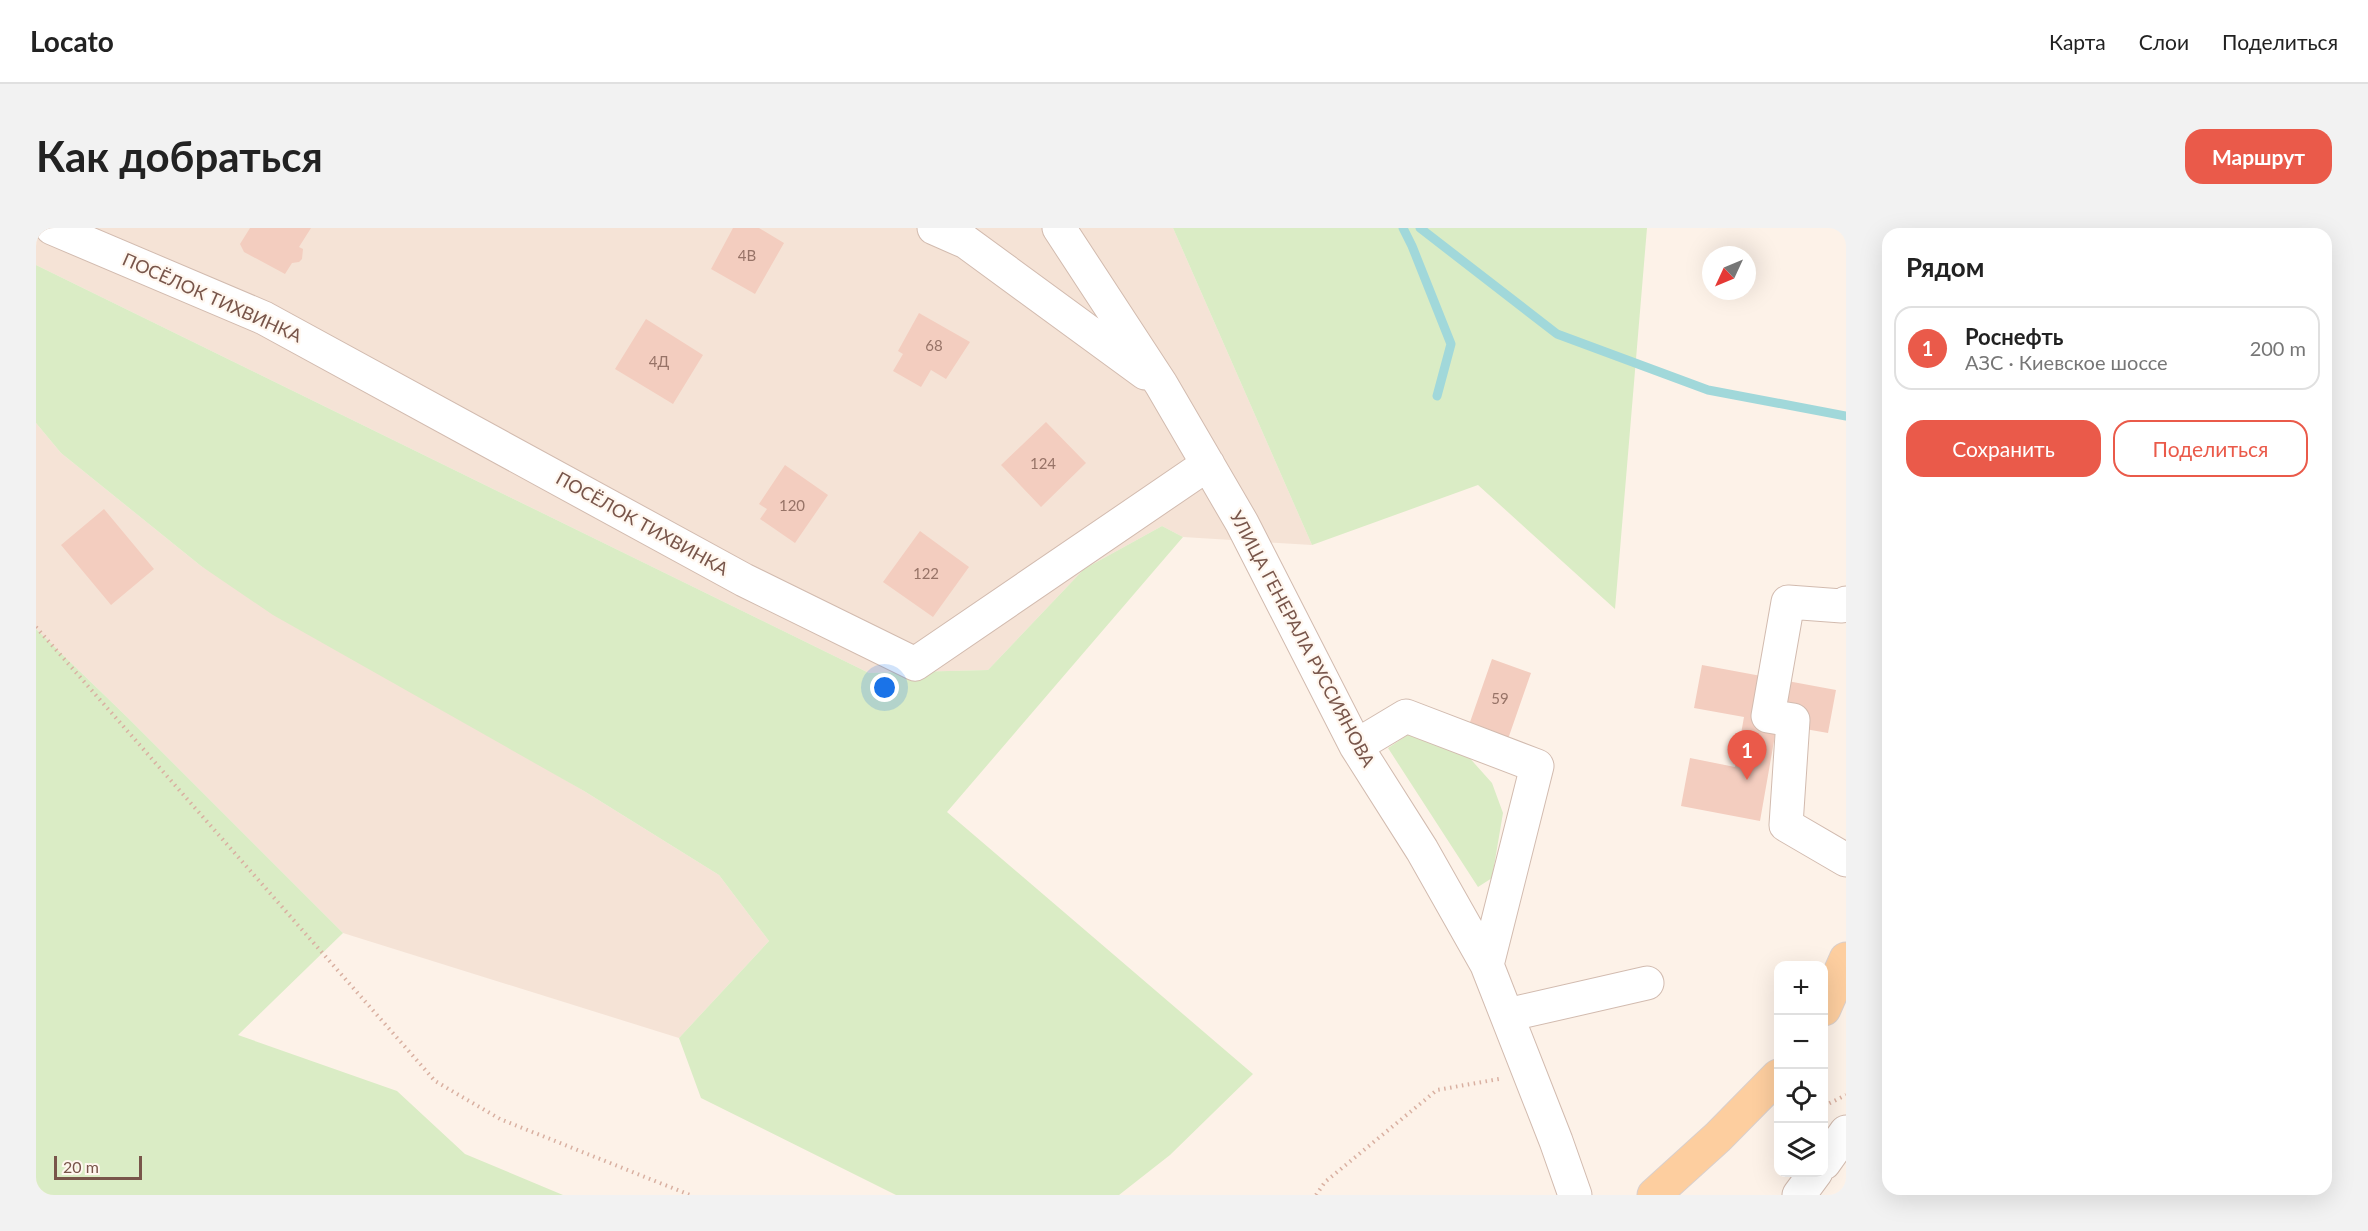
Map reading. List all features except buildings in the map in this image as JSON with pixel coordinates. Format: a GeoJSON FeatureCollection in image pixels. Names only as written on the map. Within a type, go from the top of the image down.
{"type":"FeatureCollection","features":[{"type":"Feature","properties":{"kind":"main road"},"geometry":{"type":"LineString","coordinates":[[1828,1000],[1846,958]]}},
{"type":"Feature","properties":{"kind":"main road"},"geometry":{"type":"LineString","coordinates":[[1654,1195],[1718,1137],[1774,1081]]}},
{"type":"Feature","properties":{"kind":"street","name":"ПОСЁЛОК ТИХВИНКА"},"geometry":{"type":"LineString","coordinates":[[52,228],[264,318],[744,580],[915,663],[1208,464]]}},
{"type":"Feature","properties":{"kind":"street"},"geometry":{"type":"LineString","coordinates":[[934,228],[966,242],[1161,384]]}},
{"type":"Feature","properties":{"kind":"street","name":"УЛИЦА ГЕНЕРАЛА РУССИЯНОВА"},"geometry":{"type":"LineString","coordinates":[[1059,228],[1161,384],[1208,464],[1242,523],[1356,746],[1422,850],[1486,965],[1530,1073],[1575,1195]]}},
{"type":"Feature","properties":{"kind":"street"},"geometry":{"type":"LineString","coordinates":[[1846,603],[1842,606],[1788,602],[1768,716],[1793,720],[1786,825],[1846,860]]}},
{"type":"Feature","properties":{"kind":"street"},"geometry":{"type":"LineString","coordinates":[[1356,746],[1406,716],[1537,766],[1486,965]]}},
{"type":"Feature","properties":{"kind":"street"},"geometry":{"type":"LineString","coordinates":[[1507,1015],[1647,984]]}},
{"type":"Feature","properties":{"kind":"street"},"geometry":{"type":"LineString","coordinates":[[1828,1157],[1846,1132]]}},
{"type":"Feature","properties":{"kind":"street"},"geometry":{"type":"LineString","coordinates":[[1799,1195],[1813,1177]]}},
{"type":"Feature","properties":{"kind":"path"},"geometry":{"type":"LineString","coordinates":[[36,627],[435,1081],[500,1119],[690,1195]]}},
{"type":"Feature","properties":{"kind":"path"},"geometry":{"type":"LineString","coordinates":[[1316,1195],[1325,1182],[1437,1090],[1530,1073]]}},
{"type":"Feature","properties":{"kind":"shaded area"},"geometry":{"type":"Polygon","coordinates":[[[36,228],[1173,228],[1312,545],[1183,537],[1162,526],[1084,569],[988,670],[869,673],[36,265],[36,228]]]}},
{"type":"Feature","properties":{"kind":"shaded area"},"geometry":{"type":"Polygon","coordinates":[[[36,423],[61,453],[201,566],[584,791],[719,875],[769,941],[679,1038],[343,933],[36,629],[36,423]]]}},
{"type":"Feature","properties":{"kind":"green space"},"geometry":{"type":"Polygon","coordinates":[[[1173,228],[1647,228],[1615,609],[1478,485],[1312,545],[1173,228]]]}},
{"type":"Feature","properties":{"kind":"green space"},"geometry":{"type":"Polygon","coordinates":[[[36,265],[869,673],[988,670],[1084,569],[1162,526],[1183,537],[947,812],[1253,1074],[1170,1155],[1119,1195],[896,1195],[701,1098],[679,1038],[769,941],[719,875],[584,791],[273,615],[201,566],[61,453],[36,423],[36,265]]]}},
{"type":"Feature","properties":{"kind":"green space"},"geometry":{"type":"Polygon","coordinates":[[[36,629],[343,933],[238,1035],[397,1091],[465,1154],[563,1195],[36,1195],[36,629]]]}},
{"type":"Feature","properties":{"kind":"green space"},"geometry":{"type":"Polygon","coordinates":[[[1412,732],[1458,745],[1492,783],[1503,813],[1492,878],[1478,887],[1388,748],[1412,732]]]}},
{"type":"Feature","properties":{"kind":"waterway"},"geometry":{"type":"LineString","coordinates":[[1403,228],[1451,344],[1437,396]]}},
{"type":"Feature","properties":{"kind":"waterway"},"geometry":{"type":"LineString","coordinates":[[1420,228],[1557,334],[1708,390],[1846,416]]}},
{"type":"Feature","properties":{"kind":"place","name":"Роснефть"},"geometry":{"type":"Point","coordinates":[1747,780]}}]}
